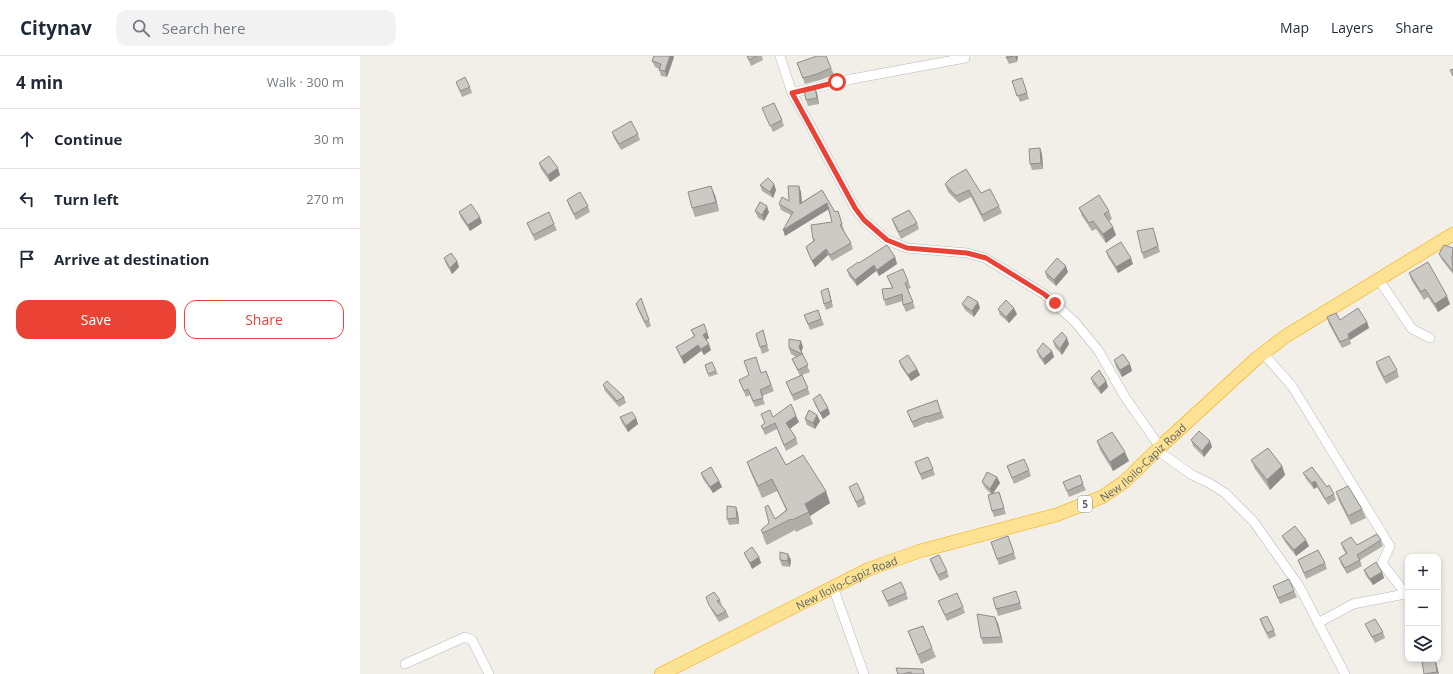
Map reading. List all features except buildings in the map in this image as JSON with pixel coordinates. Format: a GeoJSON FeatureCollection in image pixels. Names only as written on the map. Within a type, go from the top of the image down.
{"type":"FeatureCollection","features":[{"type":"Feature","properties":{"kind":"highway","name":"New Iloilo-Capiz Road"},"geometry":{"type":"LineString","coordinates":[[661,674],[869,569],[920,551],[1056,515],[1102,497],[1124,482],[1263,353],[1286,336],[1453,234]]}},
{"type":"Feature","properties":{"kind":"street"},"geometry":{"type":"LineString","coordinates":[[780,56],[792,93],[855,208],[864,220],[887,240],[907,248],[967,253],[986,258],[1044,294],[1075,322],[1098,350],[1125,397],[1159,448],[1192,475],[1210,483],[1225,493],[1254,522],[1299,586],[1345,674]]}},
{"type":"Feature","properties":{"kind":"street"},"geometry":{"type":"LineString","coordinates":[[792,93],[852,79],[965,58]]}},
{"type":"Feature","properties":{"kind":"street"},"geometry":{"type":"LineString","coordinates":[[1379,280],[1412,329],[1430,338]]}},
{"type":"Feature","properties":{"kind":"street"},"geometry":{"type":"LineString","coordinates":[[1263,353],[1292,386],[1390,546],[1382,563],[1405,592]]}},
{"type":"Feature","properties":{"kind":"street"},"geometry":{"type":"LineString","coordinates":[[833,587],[864,674]]}},
{"type":"Feature","properties":{"kind":"street"},"geometry":{"type":"LineString","coordinates":[[1318,623],[1353,604],[1405,595]]}},
{"type":"Feature","properties":{"kind":"street"},"geometry":{"type":"LineString","coordinates":[[405,664],[465,637],[472,640],[489,674]]}},
{"type":"Feature","properties":{"kind":"route"},"geometry":{"type":"LineString","coordinates":[[837,82],[792,93],[855,208],[864,220],[887,240],[907,248],[967,253],[986,258],[1044,294],[1055,303]]}}]}
